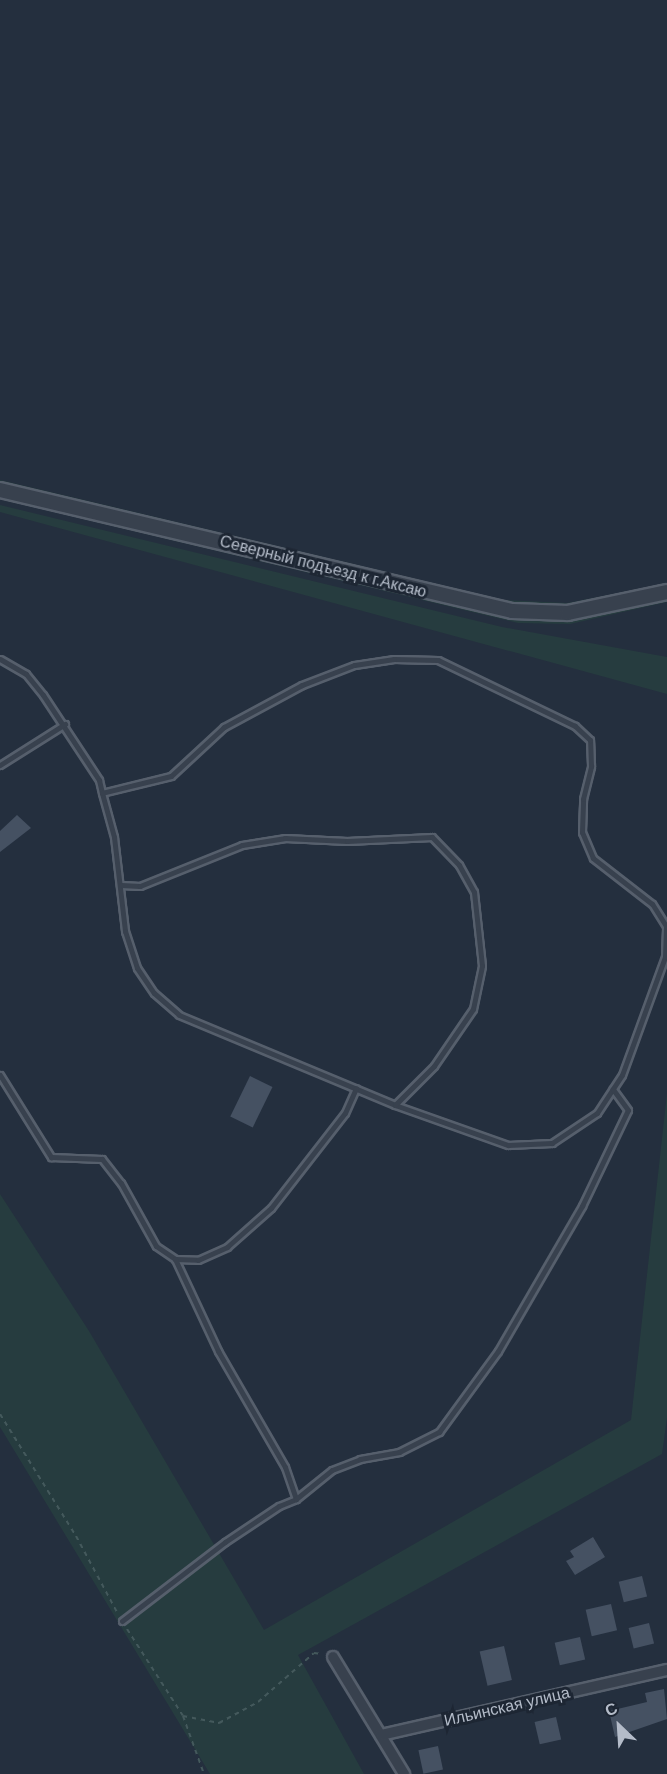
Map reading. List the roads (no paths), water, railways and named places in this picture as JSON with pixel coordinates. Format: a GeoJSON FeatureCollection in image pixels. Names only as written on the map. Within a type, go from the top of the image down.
{"type":"FeatureCollection","features":[{"type":"Feature","properties":{"kind":"street","name":"Северный подъезд к г.Аксаю"},"geometry":{"type":"LineString","coordinates":[[0,490],[512,611],[568,614],[667,592]]}},
{"type":"Feature","properties":{"kind":"street"},"geometry":{"type":"LineString","coordinates":[[333,1657],[404,1774]]}},
{"type":"Feature","properties":{"kind":"street","name":"Ильинская улица"},"geometry":{"type":"LineString","coordinates":[[381,1735],[667,1670]]}},
{"type":"Feature","properties":{"kind":"lane"},"geometry":{"type":"LineString","coordinates":[[0,659],[26,674],[65,724],[99,780],[121,885],[125,931],[137,968],[154,993],[180,1015],[395,1105],[508,1144],[552,1143],[597,1113],[621,1075],[665,957],[666,926],[652,904],[593,858],[582,832],[583,799],[591,766],[590,740],[575,726],[438,660],[394,659],[354,665],[302,685],[224,727],[171,776],[102,793]]}},
{"type":"Feature","properties":{"kind":"lane"},"geometry":{"type":"LineString","coordinates":[[0,765],[65,724]]}},
{"type":"Feature","properties":{"kind":"lane"},"geometry":{"type":"LineString","coordinates":[[121,885],[140,886],[242,846],[285,838],[347,841],[432,837],[459,865],[474,892],[482,966],[473,1009],[434,1066],[395,1105]]}},
{"type":"Feature","properties":{"kind":"lane"},"geometry":{"type":"LineString","coordinates":[[0,1075],[51,1157],[102,1160],[121,1183],[156,1246],[175,1259],[218,1350],[285,1467],[296,1499]]}},
{"type":"Feature","properties":{"kind":"lane"},"geometry":{"type":"LineString","coordinates":[[175,1259],[198,1260],[227,1247],[272,1208],[345,1113],[356,1088]]}},
{"type":"Feature","properties":{"kind":"lane"},"geometry":{"type":"LineString","coordinates":[[122,1621],[225,1542],[279,1506],[296,1499],[332,1470],[360,1459],[399,1452],[439,1432],[498,1351],[582,1206],[628,1110],[613,1089]]}}]}
